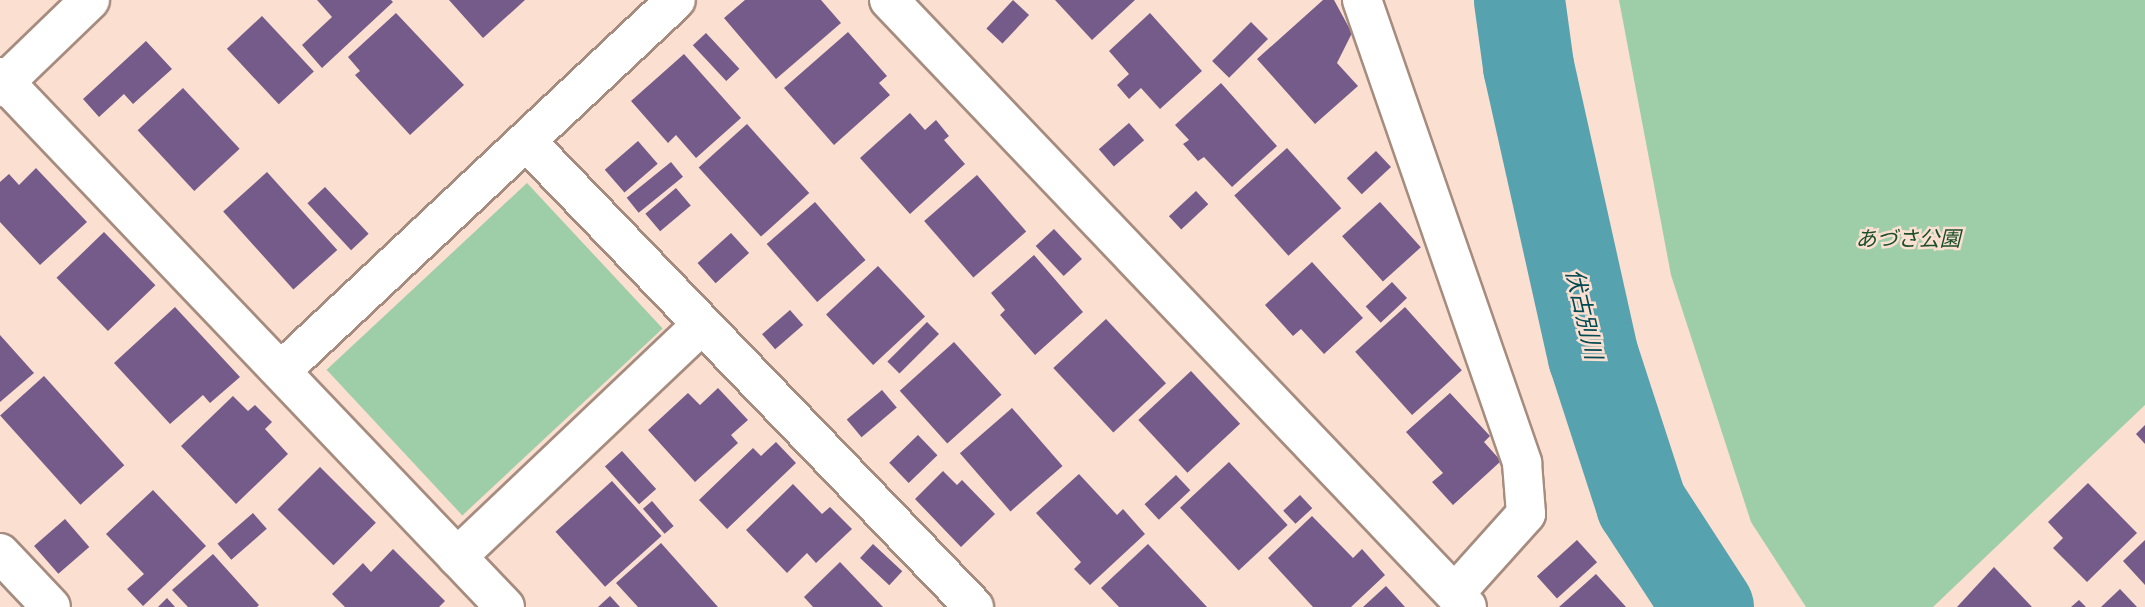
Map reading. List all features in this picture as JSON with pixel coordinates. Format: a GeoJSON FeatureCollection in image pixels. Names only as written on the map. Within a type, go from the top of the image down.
{"type":"FeatureCollection","features":[{"type":"Feature","properties":{"kind":"street"},"geometry":{"type":"LineString","coordinates":[[90,0],[2,82],[282,370],[505,607]]}},
{"type":"Feature","properties":{"kind":"street"},"geometry":{"type":"LineString","coordinates":[[282,370],[676,0]]}},
{"type":"Feature","properties":{"kind":"street"},"geometry":{"type":"LineString","coordinates":[[889,0],[1461,600],[1526,514],[1522,463],[1362,0]]}},
{"type":"Feature","properties":{"kind":"street"},"geometry":{"type":"LineString","coordinates":[[527,142],[700,326],[974,607]]}},
{"type":"Feature","properties":{"kind":"street"},"geometry":{"type":"LineString","coordinates":[[457,556],[700,326]]}},
{"type":"Feature","properties":{"kind":"street"},"geometry":{"type":"LineString","coordinates":[[3,563],[51,607]]}},
{"type":"Feature","properties":{"kind":"green space","name":"あづさ公園"},"geometry":{"type":"Polygon","coordinates":[[[1619,0],[2145,0],[2145,405],[1933,607],[1806,607],[1751,522],[1671,275],[1619,0]]]}},
{"type":"Feature","properties":{"kind":"green space"},"geometry":{"type":"Polygon","coordinates":[[[527,183],[663,329],[462,515],[327,370],[527,183]]]}},
{"type":"Feature","properties":{"kind":"building"},"geometry":{"type":"Polygon","coordinates":[[[317,0],[393,2],[322,68],[302,45],[332,17],[317,0]]]}},
{"type":"Feature","properties":{"kind":"building"},"geometry":{"type":"Polygon","coordinates":[[[449,0],[525,0],[483,38],[449,0]]]}},
{"type":"Feature","properties":{"kind":"building"},"geometry":{"type":"Polygon","coordinates":[[[745,0],[821,0],[841,23],[776,79],[724,18],[745,0]]]}},
{"type":"Feature","properties":{"kind":"building"},"geometry":{"type":"Polygon","coordinates":[[[1013,0],[1029,15],[1002,44],[986,29],[1013,0]]]}},
{"type":"Feature","properties":{"kind":"building"},"geometry":{"type":"Polygon","coordinates":[[[1055,0],[1135,0],[1092,40],[1055,0]]]}},
{"type":"Feature","properties":{"kind":"building"},"geometry":{"type":"Polygon","coordinates":[[[1323,0],[1334,0],[1352,33],[1337,63],[1358,86],[1315,124],[1257,59],[1323,0]]]}},
{"type":"Feature","properties":{"kind":"building"},"geometry":{"type":"Polygon","coordinates":[[[396,13],[464,85],[410,135],[355,75],[360,71],[348,57],[396,13]]]}},
{"type":"Feature","properties":{"kind":"building"},"geometry":{"type":"Polygon","coordinates":[[[1150,13],[1202,71],[1160,109],[1141,88],[1129,99],[1117,85],[1129,74],[1109,51],[1150,13]]]}},
{"type":"Feature","properties":{"kind":"building"},"geometry":{"type":"Polygon","coordinates":[[[262,16],[314,72],[279,104],[227,49],[262,16]]]}},
{"type":"Feature","properties":{"kind":"building"},"geometry":{"type":"Polygon","coordinates":[[[1251,22],[1268,39],[1229,78],[1212,61],[1251,22]]]}},
{"type":"Feature","properties":{"kind":"building"},"geometry":{"type":"Polygon","coordinates":[[[848,32],[887,76],[879,83],[890,95],[834,145],[784,88],[848,32]]]}},
{"type":"Feature","properties":{"kind":"building"},"geometry":{"type":"Polygon","coordinates":[[[706,33],[739,69],[726,81],[693,45],[706,33]]]}},
{"type":"Feature","properties":{"kind":"building"},"geometry":{"type":"Polygon","coordinates":[[[146,41],[172,69],[133,104],[124,94],[99,117],[83,99],[146,41]]]}},
{"type":"Feature","properties":{"kind":"building"},"geometry":{"type":"Polygon","coordinates":[[[684,54],[741,118],[696,158],[676,135],[668,143],[631,101],[684,54]]]}},
{"type":"Feature","properties":{"kind":"building"},"geometry":{"type":"Polygon","coordinates":[[[1221,83],[1277,146],[1232,187],[1204,157],[1198,161],[1183,144],[1189,140],[1175,125],[1221,83]]]}},
{"type":"Feature","properties":{"kind":"building"},"geometry":{"type":"Polygon","coordinates":[[[183,88],[240,149],[194,191],[138,130],[183,88]]]}},
{"type":"Feature","properties":{"kind":"building"},"geometry":{"type":"Polygon","coordinates":[[[910,113],[925,130],[936,120],[949,136],[944,140],[965,164],[910,214],[860,158],[910,113]]]}},
{"type":"Feature","properties":{"kind":"building"},"geometry":{"type":"Polygon","coordinates":[[[1129,123],[1144,140],[1114,167],[1099,149],[1129,123]]]}},
{"type":"Feature","properties":{"kind":"building"},"geometry":{"type":"Polygon","coordinates":[[[747,124],[809,193],[761,237],[699,167],[747,124]]]}},
{"type":"Feature","properties":{"kind":"building"},"geometry":{"type":"Polygon","coordinates":[[[638,141],[658,164],[624,193],[605,170],[638,141]]]}},
{"type":"Feature","properties":{"kind":"building"},"geometry":{"type":"Polygon","coordinates":[[[1287,148],[1341,208],[1288,256],[1234,196],[1287,148]]]}},
{"type":"Feature","properties":{"kind":"building"},"geometry":{"type":"Polygon","coordinates":[[[1376,151],[1391,167],[1362,194],[1347,178],[1376,151]]]}},
{"type":"Feature","properties":{"kind":"building"},"geometry":{"type":"Polygon","coordinates":[[[671,162],[683,177],[639,213],[627,198],[671,162]]]}},
{"type":"Feature","properties":{"kind":"building"},"geometry":{"type":"Polygon","coordinates":[[[36,168],[87,222],[40,265],[0,222],[0,182],[9,174],[19,185],[36,168]]]}},
{"type":"Feature","properties":{"kind":"building"},"geometry":{"type":"Polygon","coordinates":[[[267,172],[337,250],[293,290],[223,211],[267,172]]]}},
{"type":"Feature","properties":{"kind":"building"},"geometry":{"type":"Polygon","coordinates":[[[977,175],[1026,232],[973,278],[924,221],[977,175]]]}},
{"type":"Feature","properties":{"kind":"building"},"geometry":{"type":"Polygon","coordinates":[[[325,187],[369,234],[351,250],[307,203],[325,187]]]}},
{"type":"Feature","properties":{"kind":"building"},"geometry":{"type":"Polygon","coordinates":[[[676,188],[691,206],[660,231],[645,214],[676,188]]]}},
{"type":"Feature","properties":{"kind":"building"},"geometry":{"type":"Polygon","coordinates":[[[1196,191],[1208,204],[1181,229],[1169,216],[1196,191]]]}},
{"type":"Feature","properties":{"kind":"building"},"geometry":{"type":"Polygon","coordinates":[[[815,202],[866,260],[817,302],[767,244],[815,202]]]}},
{"type":"Feature","properties":{"kind":"building"},"geometry":{"type":"Polygon","coordinates":[[[1380,202],[1421,247],[1383,281],[1342,236],[1380,202]]]}},
{"type":"Feature","properties":{"kind":"building"},"geometry":{"type":"Polygon","coordinates":[[[1054,229],[1082,259],[1064,276],[1036,246],[1054,229]]]}},
{"type":"Feature","properties":{"kind":"building"},"geometry":{"type":"Polygon","coordinates":[[[104,232],[155,285],[108,331],[57,278],[104,232]]]}},
{"type":"Feature","properties":{"kind":"building"},"geometry":{"type":"Polygon","coordinates":[[[731,233],[749,253],[716,283],[698,263],[731,233]]]}},
{"type":"Feature","properties":{"kind":"building"},"geometry":{"type":"Polygon","coordinates":[[[1034,255],[1083,312],[1035,355],[1000,315],[1005,310],[991,293],[1034,255]]]}},
{"type":"Feature","properties":{"kind":"building"},"geometry":{"type":"Polygon","coordinates":[[[1312,262],[1363,318],[1324,354],[1301,329],[1293,336],[1265,305],[1312,262]]]}},
{"type":"Feature","properties":{"kind":"building"},"geometry":{"type":"Polygon","coordinates":[[[878,266],[925,316],[873,365],[826,314],[878,266]]]}},
{"type":"Feature","properties":{"kind":"building"},"geometry":{"type":"Polygon","coordinates":[[[1392,282],[1407,298],[1381,323],[1366,307],[1392,282]]]}},
{"type":"Feature","properties":{"kind":"building"},"geometry":{"type":"Polygon","coordinates":[[[175,307],[240,377],[210,403],[203,395],[170,424],[114,363],[175,307]]]}},
{"type":"Feature","properties":{"kind":"building"},"geometry":{"type":"Polygon","coordinates":[[[1405,307],[1462,370],[1412,415],[1355,352],[1405,307]]]}},
{"type":"Feature","properties":{"kind":"building"},"geometry":{"type":"Polygon","coordinates":[[[790,310],[803,325],[775,349],[762,334],[790,310]]]}},
{"type":"Feature","properties":{"kind":"building"},"geometry":{"type":"Polygon","coordinates":[[[1106,319],[1166,383],[1113,432],[1053,368],[1106,319]]]}},
{"type":"Feature","properties":{"kind":"building"},"geometry":{"type":"Polygon","coordinates":[[[927,322],[939,334],[899,374],[887,362],[927,322]]]}},
{"type":"Feature","properties":{"kind":"building"},"geometry":{"type":"Polygon","coordinates":[[[0,335],[34,373],[0,402],[0,335]]]}},
{"type":"Feature","properties":{"kind":"building"},"geometry":{"type":"Polygon","coordinates":[[[954,342],[1002,395],[947,444],[900,391],[954,342]]]}},
{"type":"Feature","properties":{"kind":"building"},"geometry":{"type":"Polygon","coordinates":[[[1191,371],[1240,424],[1187,473],[1138,420],[1191,371]]]}},
{"type":"Feature","properties":{"kind":"building"},"geometry":{"type":"Polygon","coordinates":[[[44,376],[124,465],[80,505],[0,415],[44,376]]]}},
{"type":"Feature","properties":{"kind":"building"},"geometry":{"type":"Polygon","coordinates":[[[718,388],[748,420],[731,435],[738,443],[695,482],[648,430],[688,393],[700,405],[718,388]]]}},
{"type":"Feature","properties":{"kind":"building"},"geometry":{"type":"Polygon","coordinates":[[[882,390],[897,408],[862,437],[847,420],[882,390]]]}},
{"type":"Feature","properties":{"kind":"building"},"geometry":{"type":"Polygon","coordinates":[[[1450,393],[1490,436],[1484,442],[1501,461],[1453,505],[1432,482],[1443,473],[1406,432],[1450,393]]]}},
{"type":"Feature","properties":{"kind":"building"},"geometry":{"type":"Polygon","coordinates":[[[233,396],[248,411],[255,405],[272,422],[265,429],[288,454],[236,504],[181,446],[233,396]]]}},
{"type":"Feature","properties":{"kind":"building"},"geometry":{"type":"Polygon","coordinates":[[[1012,408],[1063,466],[1010,511],[960,453],[1012,408]]]}},
{"type":"Feature","properties":{"kind":"building"},"geometry":{"type":"Polygon","coordinates":[[[2145,425],[2145,444],[2136,434],[2145,425]]]}},
{"type":"Feature","properties":{"kind":"building"},"geometry":{"type":"Polygon","coordinates":[[[918,435],[937,455],[909,483],[889,463],[918,435]]]}},
{"type":"Feature","properties":{"kind":"building"},"geometry":{"type":"Polygon","coordinates":[[[776,442],[796,463],[727,529],[699,500],[753,448],[761,456],[776,442]]]}},
{"type":"Feature","properties":{"kind":"building"},"geometry":{"type":"Polygon","coordinates":[[[622,451],[656,489],[639,504],[605,466],[622,451]]]}},
{"type":"Feature","properties":{"kind":"building"},"geometry":{"type":"Polygon","coordinates":[[[1229,462],[1288,525],[1239,571],[1180,508],[1229,462]]]}},
{"type":"Feature","properties":{"kind":"building"},"geometry":{"type":"Polygon","coordinates":[[[320,467],[376,523],[333,565],[278,509],[320,467]]]}},
{"type":"Feature","properties":{"kind":"building"},"geometry":{"type":"Polygon","coordinates":[[[943,471],[957,485],[962,480],[995,514],[961,547],[915,499],[943,471]]]}},
{"type":"Feature","properties":{"kind":"building"},"geometry":{"type":"Polygon","coordinates":[[[1079,474],[1117,515],[1123,509],[1145,534],[1090,585],[1074,569],[1081,562],[1036,513],[1079,474]]]}},
{"type":"Feature","properties":{"kind":"building"},"geometry":{"type":"Polygon","coordinates":[[[1176,475],[1190,490],[1159,520],[1145,504],[1176,475]]]}},
{"type":"Feature","properties":{"kind":"building"},"geometry":{"type":"Polygon","coordinates":[[[612,481],[662,536],[605,587],[556,532],[612,481]]]}},
{"type":"Feature","properties":{"kind":"building"},"geometry":{"type":"Polygon","coordinates":[[[2088,483],[2137,533],[2087,582],[2053,548],[2063,538],[2048,522],[2088,483]]]}},
{"type":"Feature","properties":{"kind":"building"},"geometry":{"type":"Polygon","coordinates":[[[793,484],[822,514],[830,507],[852,529],[816,563],[807,553],[787,573],[746,530],[793,484]]]}},
{"type":"Feature","properties":{"kind":"building"},"geometry":{"type":"Polygon","coordinates":[[[153,490],[206,546],[143,606],[127,589],[144,574],[106,534],[153,490]]]}},
{"type":"Feature","properties":{"kind":"building"},"geometry":{"type":"Polygon","coordinates":[[[1300,495],[1312,508],[1295,524],[1283,511],[1300,495]]]}},
{"type":"Feature","properties":{"kind":"building"},"geometry":{"type":"Polygon","coordinates":[[[652,501],[674,526],[665,534],[643,509],[652,501]]]}},
{"type":"Feature","properties":{"kind":"building"},"geometry":{"type":"Polygon","coordinates":[[[253,513],[267,529],[231,560],[218,544],[253,513]]]}},
{"type":"Feature","properties":{"kind":"building"},"geometry":{"type":"Polygon","coordinates":[[[1312,516],[1353,558],[1362,549],[1385,575],[1351,607],[1313,607],[1268,558],[1312,516]]]}},
{"type":"Feature","properties":{"kind":"building"},"geometry":{"type":"Polygon","coordinates":[[[65,519],[89,547],[58,574],[34,546],[65,519]]]}},
{"type":"Feature","properties":{"kind":"building"},"geometry":{"type":"Polygon","coordinates":[[[1577,540],[1597,562],[1557,598],[1537,576],[1577,540]]]}},
{"type":"Feature","properties":{"kind":"building"},"geometry":{"type":"Polygon","coordinates":[[[2145,540],[2145,585],[2123,561],[2145,540]]]}},
{"type":"Feature","properties":{"kind":"building"},"geometry":{"type":"Polygon","coordinates":[[[661,543],[718,607],[638,607],[616,583],[661,543]]]}},
{"type":"Feature","properties":{"kind":"building"},"geometry":{"type":"Polygon","coordinates":[[[873,544],[902,571],[889,585],[860,558],[873,544]]]}},
{"type":"Feature","properties":{"kind":"building"},"geometry":{"type":"Polygon","coordinates":[[[1148,544],[1207,607],[1119,607],[1101,588],[1148,544]]]}},
{"type":"Feature","properties":{"kind":"building"},"geometry":{"type":"Polygon","coordinates":[[[393,549],[445,601],[439,607],[345,607],[332,594],[363,563],[371,572],[393,549]]]}},
{"type":"Feature","properties":{"kind":"building"},"geometry":{"type":"Polygon","coordinates":[[[213,554],[259,605],[257,607],[188,607],[172,590],[213,554]]]}},
{"type":"Feature","properties":{"kind":"building"},"geometry":{"type":"Polygon","coordinates":[[[840,562],[883,607],[813,607],[804,597],[840,562]]]}},
{"type":"Feature","properties":{"kind":"building"},"geometry":{"type":"Polygon","coordinates":[[[1994,567],[2032,607],[1957,607],[1994,567]]]}},
{"type":"Feature","properties":{"kind":"building"},"geometry":{"type":"Polygon","coordinates":[[[1596,574],[1626,607],[1559,607],[1596,574]]]}},
{"type":"Feature","properties":{"kind":"building"},"geometry":{"type":"Polygon","coordinates":[[[1386,586],[1405,607],[1363,607],[1386,586]]]}},
{"type":"Feature","properties":{"kind":"building"},"geometry":{"type":"Polygon","coordinates":[[[2120,589],[2137,607],[2101,607],[2120,589]]]}},
{"type":"Feature","properties":{"kind":"building"},"geometry":{"type":"Polygon","coordinates":[[[610,596],[620,607],[598,607],[610,596]]]}},
{"type":"Feature","properties":{"kind":"building"},"geometry":{"type":"Polygon","coordinates":[[[167,598],[175,607],[158,607],[167,598]]]}},
{"type":"Feature","properties":{"kind":"building"},"geometry":{"type":"Polygon","coordinates":[[[2079,600],[2086,607],[2071,607],[2079,600]]]}},
{"type":"Feature","properties":{"kind":"waterway","name":"伏古別川"},"geometry":{"type":"LineString","coordinates":[[1519,0],[1528,66],[1593,356],[1641,504],[1708,607]]}}]}
